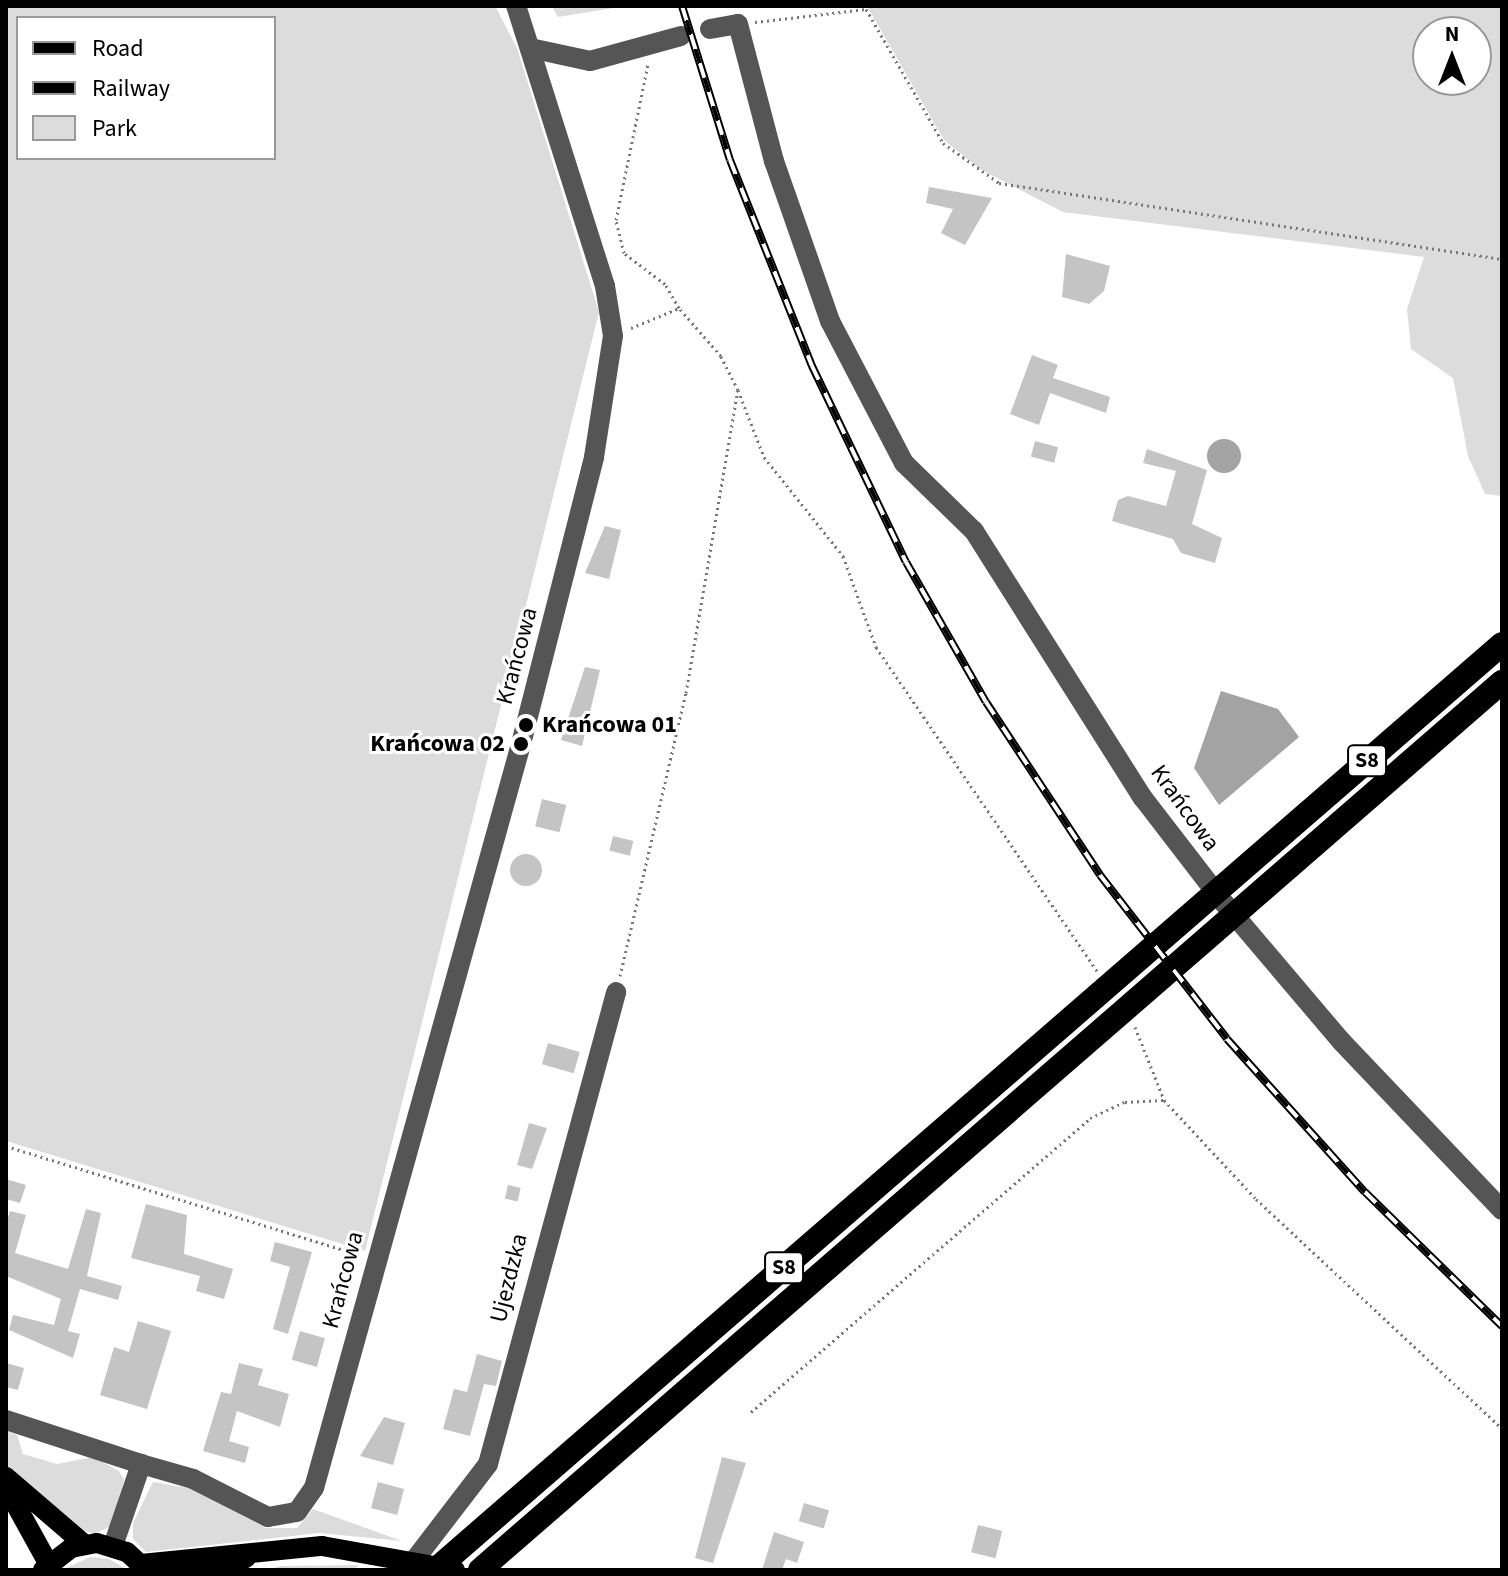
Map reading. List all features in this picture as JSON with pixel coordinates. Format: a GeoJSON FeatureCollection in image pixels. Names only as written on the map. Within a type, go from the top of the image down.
{"type":"FeatureCollection","features":[{"type":"Feature","properties":{"kind":"highway","name":"S8"},"geometry":{"type":"LineString","coordinates":[[426,1564],[487,1525],[1502,644]]}},
{"type":"Feature","properties":{"kind":"highway","name":"S8"},"geometry":{"type":"LineString","coordinates":[[480,1570],[1502,682]]}},
{"type":"Feature","properties":{"kind":"main road"},"geometry":{"type":"LineString","coordinates":[[6,1477],[84,1544]]}},
{"type":"Feature","properties":{"kind":"main road"},"geometry":{"type":"LineString","coordinates":[[6,1487],[45,1566],[84,1544],[113,1546],[143,1567],[281,1548],[455,1570]]}},
{"type":"Feature","properties":{"kind":"main road"},"geometry":{"type":"LineString","coordinates":[[211,1570],[281,1548]]}},
{"type":"Feature","properties":{"kind":"street","name":"Krańcowa"},"geometry":{"type":"LineString","coordinates":[[141,1464],[193,1479],[268,1517],[297,1512],[314,1488],[567,566],[613,336],[605,286],[516,6]]}},
{"type":"Feature","properties":{"kind":"street","name":"Krańcowa"},"geometry":{"type":"LineString","coordinates":[[738,24],[774,161],[830,321],[904,463],[974,531],[1143,798],[1224,903],[1502,1210]]}},
{"type":"Feature","properties":{"kind":"street"},"geometry":{"type":"LineString","coordinates":[[710,29],[738,24]]}},
{"type":"Feature","properties":{"kind":"street"},"geometry":{"type":"LineString","coordinates":[[530,48],[590,61],[651,48],[681,36]]}},
{"type":"Feature","properties":{"kind":"street","name":"Ujezdzka"},"geometry":{"type":"LineString","coordinates":[[426,1564],[488,1464],[616,992]]}},
{"type":"Feature","properties":{"kind":"street"},"geometry":{"type":"LineString","coordinates":[[6,1420],[141,1464],[113,1546]]}},
{"type":"Feature","properties":{"kind":"path"},"geometry":{"type":"LineString","coordinates":[[738,24],[866,9],[943,143],[999,183],[1502,259]]}},
{"type":"Feature","properties":{"kind":"path"},"geometry":{"type":"LineString","coordinates":[[651,48],[616,220],[624,253],[665,284],[679,308],[721,356],[764,457],[843,556],[876,647],[1105,983]]}},
{"type":"Feature","properties":{"kind":"path"},"geometry":{"type":"LineString","coordinates":[[613,336],[679,308]]}},
{"type":"Feature","properties":{"kind":"path"},"geometry":{"type":"LineString","coordinates":[[616,992],[686,693],[738,390]]}},
{"type":"Feature","properties":{"kind":"path"},"geometry":{"type":"LineString","coordinates":[[1131,1022],[1164,1100],[1256,1199],[1502,1428]]}},
{"type":"Feature","properties":{"kind":"path"},"geometry":{"type":"LineString","coordinates":[[751,1412],[1090,1118],[1125,1102],[1164,1100]]}},
{"type":"Feature","properties":{"kind":"path"},"geometry":{"type":"LineString","coordinates":[[6,1146],[376,1259]]}},
{"type":"Feature","properties":{"kind":"green space"},"geometry":{"type":"Polygon","coordinates":[[[6,6],[495,6],[517,48],[599,312],[365,1251],[6,1141],[6,6]]]}},
{"type":"Feature","properties":{"kind":"green space"},"geometry":{"type":"Polygon","coordinates":[[[552,6],[626,6],[558,17],[552,6]]]}},
{"type":"Feature","properties":{"kind":"green space"},"geometry":{"type":"Polygon","coordinates":[[[867,6],[1502,6],[1502,496],[1485,494],[1468,456],[1453,378],[1411,349],[1407,309],[1424,257],[1063,212],[980,169],[944,140],[867,6]]]}},
{"type":"Feature","properties":{"kind":"green space"},"geometry":{"type":"Polygon","coordinates":[[[6,1431],[17,1435],[23,1454],[57,1464],[93,1457],[119,1471],[124,1480],[111,1526],[94,1534],[73,1527],[6,1466],[6,1431]]]}},
{"type":"Feature","properties":{"kind":"green space"},"geometry":{"type":"Polygon","coordinates":[[[153,1482],[188,1488],[266,1528],[297,1528],[313,1509],[402,1541],[319,1533],[146,1552],[133,1539],[133,1523],[153,1482]]]}},
{"type":"Feature","properties":{"kind":"green space"},"geometry":{"type":"Polygon","coordinates":[[[90,1557],[109,1559],[128,1570],[62,1570],[90,1557]]]}},
{"type":"Feature","properties":{"kind":"green space"},"geometry":{"type":"Polygon","coordinates":[[[359,1565],[354,1570],[267,1570],[280,1566],[359,1565]]]}},
{"type":"Feature","properties":{"kind":"shaded area"},"geometry":{"type":"Polygon","coordinates":[[[1224,439],[1236,444],[1241,456],[1236,468],[1224,473],[1212,468],[1207,456],[1212,444],[1224,439]]]}},
{"type":"Feature","properties":{"kind":"shaded area"},"geometry":{"type":"Polygon","coordinates":[[[1221,691],[1278,709],[1299,737],[1219,805],[1194,768],[1221,691]]]}},
{"type":"Feature","properties":{"kind":"building"},"geometry":{"type":"Polygon","coordinates":[[[929,187],[992,198],[965,245],[941,233],[953,209],[926,203],[929,187]]]}},
{"type":"Feature","properties":{"kind":"building"},"geometry":{"type":"Polygon","coordinates":[[[1066,254],[1110,266],[1104,291],[1089,304],[1062,297],[1066,254]]]}},
{"type":"Feature","properties":{"kind":"building"},"geometry":{"type":"Polygon","coordinates":[[[1032,355],[1058,365],[1053,378],[1110,397],[1106,413],[1050,393],[1039,425],[1010,414],[1032,355]]]}},
{"type":"Feature","properties":{"kind":"building"},"geometry":{"type":"Polygon","coordinates":[[[1035,441],[1058,447],[1054,463],[1031,456],[1035,441]]]}},
{"type":"Feature","properties":{"kind":"building"},"geometry":{"type":"Polygon","coordinates":[[[1147,449],[1207,470],[1192,524],[1222,538],[1215,563],[1181,553],[1173,539],[1112,521],[1118,500],[1128,496],[1166,506],[1176,471],[1143,463],[1147,449]]]}},
{"type":"Feature","properties":{"kind":"building"},"geometry":{"type":"Polygon","coordinates":[[[605,526],[621,530],[609,579],[585,573],[605,526]]]}},
{"type":"Feature","properties":{"kind":"building"},"geometry":{"type":"Polygon","coordinates":[[[585,667],[600,670],[582,746],[561,740],[585,667]]]}},
{"type":"Feature","properties":{"kind":"building"},"geometry":{"type":"Polygon","coordinates":[[[542,799],[566,805],[559,832],[535,826],[542,799]]]}},
{"type":"Feature","properties":{"kind":"building"},"geometry":{"type":"Polygon","coordinates":[[[613,836],[633,841],[630,856],[609,851],[613,836]]]}},
{"type":"Feature","properties":{"kind":"building"},"geometry":{"type":"Polygon","coordinates":[[[526,854],[537,859],[542,870],[537,881],[526,886],[515,881],[510,870],[515,859],[526,854]]]}},
{"type":"Feature","properties":{"kind":"building"},"geometry":{"type":"Polygon","coordinates":[[[548,1043],[580,1052],[574,1073],[542,1064],[548,1043]]]}},
{"type":"Feature","properties":{"kind":"building"},"geometry":{"type":"Polygon","coordinates":[[[529,1123],[547,1128],[532,1169],[517,1165],[529,1123]]]}},
{"type":"Feature","properties":{"kind":"building"},"geometry":{"type":"Polygon","coordinates":[[[6,1179],[26,1185],[20,1203],[6,1199],[6,1179]]]}},
{"type":"Feature","properties":{"kind":"building"},"geometry":{"type":"Polygon","coordinates":[[[508,1185],[521,1188],[518,1202],[505,1199],[508,1185]]]}},
{"type":"Feature","properties":{"kind":"building"},"geometry":{"type":"Polygon","coordinates":[[[146,1204],[187,1215],[184,1254],[233,1269],[224,1299],[196,1291],[200,1276],[131,1258],[146,1204]]]}},
{"type":"Feature","properties":{"kind":"building"},"geometry":{"type":"Polygon","coordinates":[[[86,1209],[101,1213],[87,1276],[122,1286],[118,1300],[80,1289],[68,1331],[80,1334],[73,1358],[9,1330],[13,1315],[54,1325],[61,1299],[6,1276],[6,1224],[10,1211],[26,1215],[15,1253],[68,1269],[86,1209]]]}},
{"type":"Feature","properties":{"kind":"building"},"geometry":{"type":"Polygon","coordinates":[[[275,1242],[312,1252],[288,1334],[273,1329],[290,1267],[270,1261],[275,1242]]]}},
{"type":"Feature","properties":{"kind":"building"},"geometry":{"type":"Polygon","coordinates":[[[138,1321],[171,1331],[147,1409],[100,1395],[114,1347],[129,1352],[138,1321]]]}},
{"type":"Feature","properties":{"kind":"building"},"geometry":{"type":"Polygon","coordinates":[[[300,1331],[325,1338],[317,1367],[292,1360],[300,1331]]]}},
{"type":"Feature","properties":{"kind":"building"},"geometry":{"type":"Polygon","coordinates":[[[477,1354],[502,1361],[496,1386],[484,1384],[470,1436],[443,1429],[454,1389],[467,1392],[477,1354]]]}},
{"type":"Feature","properties":{"kind":"building"},"geometry":{"type":"Polygon","coordinates":[[[6,1363],[24,1368],[18,1390],[6,1387],[6,1363]]]}},
{"type":"Feature","properties":{"kind":"building"},"geometry":{"type":"Polygon","coordinates":[[[239,1363],[263,1369],[258,1385],[289,1394],[280,1427],[237,1411],[229,1441],[249,1447],[245,1463],[203,1451],[221,1392],[231,1394],[239,1363]]]}},
{"type":"Feature","properties":{"kind":"building"},"geometry":{"type":"Polygon","coordinates":[[[384,1417],[405,1423],[393,1465],[360,1456],[384,1417]]]}},
{"type":"Feature","properties":{"kind":"building"},"geometry":{"type":"Polygon","coordinates":[[[722,1457],[746,1463],[713,1563],[695,1558],[722,1457]]]}},
{"type":"Feature","properties":{"kind":"building"},"geometry":{"type":"Polygon","coordinates":[[[378,1482],[404,1489],[397,1515],[371,1508],[378,1482]]]}},
{"type":"Feature","properties":{"kind":"building"},"geometry":{"type":"Polygon","coordinates":[[[804,1503],[829,1510],[824,1528],[799,1521],[804,1503]]]}},
{"type":"Feature","properties":{"kind":"building"},"geometry":{"type":"Polygon","coordinates":[[[978,1525],[1002,1531],[995,1558],[971,1552],[978,1525]]]}},
{"type":"Feature","properties":{"kind":"building"},"geometry":{"type":"Polygon","coordinates":[[[774,1532],[804,1542],[797,1563],[786,1559],[782,1570],[762,1570],[774,1532]]]}},
{"type":"Feature","properties":{"kind":"railway"},"geometry":{"type":"LineString","coordinates":[[682,6],[730,160],[812,366],[906,562],[986,702],[1100,875],[1227,1039],[1365,1192],[1502,1326]]}},
{"type":"Feature","properties":{"kind":"place","name":"Krańcowa 01"},"geometry":{"type":"Point","coordinates":[526,725]}},
{"type":"Feature","properties":{"kind":"place","name":"Krańcowa 02"},"geometry":{"type":"Point","coordinates":[521,744]}}]}
